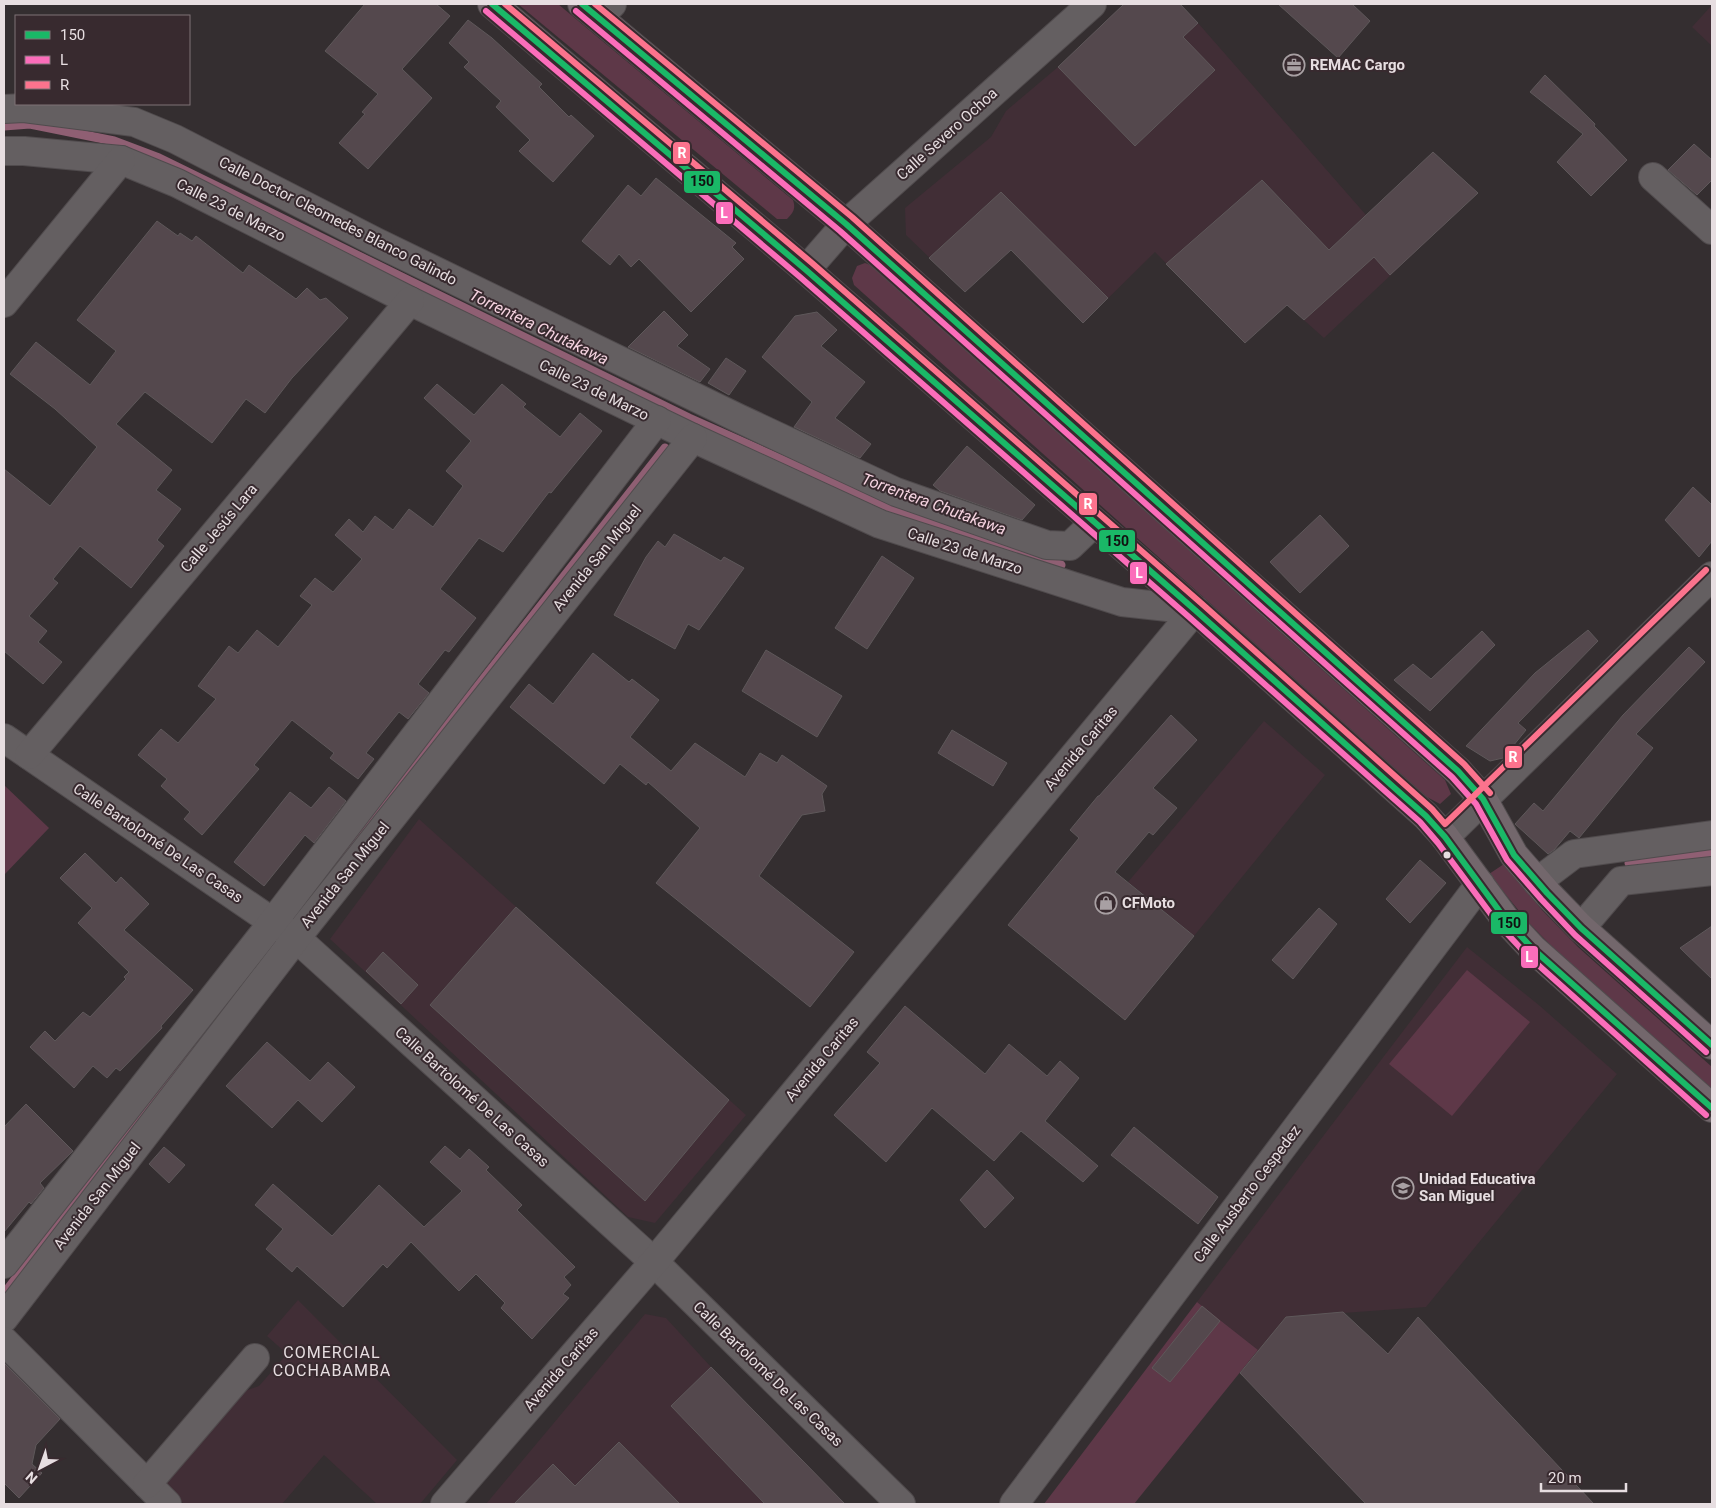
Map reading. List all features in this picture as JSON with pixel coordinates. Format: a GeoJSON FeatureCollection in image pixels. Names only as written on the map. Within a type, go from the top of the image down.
{"type":"FeatureCollection","features":[{"type":"Feature","properties":{"kind":"main road"},"geometry":{"type":"LineString","coordinates":[[492,4],[806,270],[1195,610],[1426,816],[1446,837],[1506,920],[1543,959],[1712,1108]]}},
{"type":"Feature","properties":{"kind":"main road"},"geometry":{"type":"LineString","coordinates":[[597,8],[846,224],[1458,771],[1482,799],[1508,847],[1538,882],[1581,928],[1712,1045]]}},
{"type":"Feature","properties":{"kind":"street","name":"Calle Severo Ochoa"},"geometry":{"type":"LineString","coordinates":[[806,270],[846,224],[1092,4]]}},
{"type":"Feature","properties":{"kind":"street","name":"Calle Doctor Cleomedes Blanco Galindo"},"geometry":{"type":"LineString","coordinates":[[4,109],[24,108],[134,122],[175,138],[384,246],[738,418],[896,492],[1047,546],[1070,546],[1094,523]]}},
{"type":"Feature","properties":{"kind":"street","name":"Calle 23 de Marzo"},"geometry":{"type":"LineString","coordinates":[[4,151],[24,151],[121,160],[177,182],[410,301],[693,438],[880,524],[1122,602],[1195,610]]}},
{"type":"Feature","properties":{"kind":"street"},"geometry":{"type":"LineString","coordinates":[[4,303],[121,160]]}},
{"type":"Feature","properties":{"kind":"street"},"geometry":{"type":"LineString","coordinates":[[1653,177],[1712,230]]}},
{"type":"Feature","properties":{"kind":"street","name":"Calle Jesús Lara"},"geometry":{"type":"LineString","coordinates":[[29,755],[410,301]]}},
{"type":"Feature","properties":{"kind":"street","name":"Avenida San Miguel"},"geometry":{"type":"LineString","coordinates":[[4,1264],[273,922],[657,420]]}},
{"type":"Feature","properties":{"kind":"street","name":"Avenida San Miguel"},"geometry":{"type":"LineString","coordinates":[[4,1318],[296,938],[693,438]]}},
{"type":"Feature","properties":{"kind":"street"},"geometry":{"type":"LineString","coordinates":[[1446,837],[1482,799],[1712,576]]}},
{"type":"Feature","properties":{"kind":"street","name":"Avenida Caritas"},"geometry":{"type":"LineString","coordinates":[[445,1504],[654,1262],[1195,610]]}},
{"type":"Feature","properties":{"kind":"street","name":"Calle Bartolomé De Las Casas"},"geometry":{"type":"LineString","coordinates":[[4,738],[296,938],[654,1262],[901,1504]]}},
{"type":"Feature","properties":{"kind":"street"},"geometry":{"type":"LineString","coordinates":[[1538,882],[1574,854],[1712,835]]}},
{"type":"Feature","properties":{"kind":"street"},"geometry":{"type":"LineString","coordinates":[[1581,928],[1621,881],[1712,871]]}},
{"type":"Feature","properties":{"kind":"street","name":"Calle Ausberto Cespedez"},"geometry":{"type":"LineString","coordinates":[[1014,1504],[1480,884]]}},
{"type":"Feature","properties":{"kind":"street"},"geometry":{"type":"LineString","coordinates":[[4,1341],[167,1504]]}},
{"type":"Feature","properties":{"kind":"street"},"geometry":{"type":"LineString","coordinates":[[147,1484],[255,1358]]}},
{"type":"Feature","properties":{"kind":"shaded area"},"geometry":{"type":"Polygon","coordinates":[[[518,4],[558,4],[793,200],[794,208],[791,215],[787,219],[777,219],[518,4]]]}},
{"type":"Feature","properties":{"kind":"shaded area"},"geometry":{"type":"Polygon","coordinates":[[[1124,4],[1180,4],[1366,215],[1433,152],[1478,193],[1324,338],[1287,305],[1245,343],[1155,252],[1083,323],[1011,250],[965,292],[906,235],[905,208],[991,137],[1006,111],[1058,67],[1124,4]]]}},
{"type":"Feature","properties":{"kind":"shaded area"},"geometry":{"type":"Polygon","coordinates":[[[1712,5],[1712,46],[1692,27],[1712,5]]]}},
{"type":"Feature","properties":{"kind":"shaded area"},"geometry":{"type":"Polygon","coordinates":[[[865,263],[873,266],[1445,780],[1451,794],[1440,804],[1427,797],[854,285],[852,278],[857,266],[865,263]]]}},
{"type":"Feature","properties":{"kind":"shaded area"},"geometry":{"type":"Polygon","coordinates":[[[1264,721],[1325,775],[1194,936],[1128,882],[1264,721]]]}},
{"type":"Feature","properties":{"kind":"shaded area"},"geometry":{"type":"Polygon","coordinates":[[[4,785],[49,828],[4,875],[4,785]]]}},
{"type":"Feature","properties":{"kind":"shaded area"},"geometry":{"type":"Polygon","coordinates":[[[419,819],[746,1115],[655,1223],[628,1217],[330,939],[419,819]]]}},
{"type":"Feature","properties":{"kind":"shaded area"},"geometry":{"type":"Polygon","coordinates":[[[1504,864],[1542,910],[1578,947],[1712,1067],[1712,1090],[1564,959],[1528,922],[1489,874],[1504,864]]]}},
{"type":"Feature","properties":{"kind":"shaded area","name":"Unidad Educativa San Miguel"},"geometry":{"type":"Polygon","coordinates":[[[1467,947],[1540,1006],[1617,1074],[1426,1307],[1343,1313],[1387,1354],[1418,1317],[1594,1504],[1366,1504],[1240,1373],[1258,1350],[1197,1302],[1467,947]]]}},
{"type":"Feature","properties":{"kind":"shaded area"},"geometry":{"type":"Polygon","coordinates":[[[1467,970],[1530,1022],[1452,1116],[1389,1064],[1467,970]]]}},
{"type":"Feature","properties":{"kind":"shaded area"},"geometry":{"type":"Polygon","coordinates":[[[298,1300],[457,1460],[420,1504],[377,1504],[324,1455],[282,1504],[184,1504],[164,1485],[245,1391],[259,1386],[287,1354],[267,1336],[298,1300]]]}},
{"type":"Feature","properties":{"kind":"shaded area"},"geometry":{"type":"Polygon","coordinates":[[[1197,1302],[1258,1350],[1134,1504],[1044,1504],[1197,1302]]]}},
{"type":"Feature","properties":{"kind":"shaded area"},"geometry":{"type":"Polygon","coordinates":[[[645,1314],[666,1318],[711,1367],[845,1504],[486,1504],[645,1314]]]}},
{"type":"Feature","properties":{"kind":"building"},"geometry":{"type":"Polygon","coordinates":[[[365,4],[436,4],[450,16],[402,69],[432,98],[368,169],[339,143],[365,114],[362,112],[378,94],[325,51],[365,4]]]}},
{"type":"Feature","properties":{"kind":"building"},"geometry":{"type":"Polygon","coordinates":[[[1124,4],[1180,4],[1198,23],[1183,37],[1215,70],[1135,146],[1058,67],[1124,4]]]}},
{"type":"Feature","properties":{"kind":"building"},"geometry":{"type":"Polygon","coordinates":[[[1278,4],[1352,4],[1370,21],[1338,58],[1278,4]]]}},
{"type":"Feature","properties":{"kind":"building"},"geometry":{"type":"Polygon","coordinates":[[[468,20],[492,38],[542,84],[539,87],[569,117],[571,115],[594,136],[553,182],[519,151],[530,140],[496,107],[501,101],[464,67],[469,62],[449,43],[468,20]]]}},
{"type":"Feature","properties":{"kind":"building"},"geometry":{"type":"Polygon","coordinates":[[[1545,75],[1595,124],[1594,126],[1627,160],[1591,196],[1557,162],[1583,134],[1530,92],[1545,75]]]}},
{"type":"Feature","properties":{"kind":"building"},"geometry":{"type":"Polygon","coordinates":[[[1694,144],[1712,160],[1712,180],[1697,195],[1668,170],[1694,144]]]}},
{"type":"Feature","properties":{"kind":"building"},"geometry":{"type":"Polygon","coordinates":[[[1433,152],[1478,193],[1390,275],[1374,257],[1304,320],[1287,305],[1245,343],[1166,264],[1262,180],[1329,250],[1433,152]]]}},
{"type":"Feature","properties":{"kind":"building"},"geometry":{"type":"Polygon","coordinates":[[[656,178],[736,243],[732,247],[744,259],[691,312],[639,259],[631,267],[619,254],[610,265],[582,241],[628,185],[641,196],[656,178]]]}},
{"type":"Feature","properties":{"kind":"building"},"geometry":{"type":"Polygon","coordinates":[[[1001,192],[1108,298],[1083,323],[1011,250],[965,292],[929,258],[1001,192]]]}},
{"type":"Feature","properties":{"kind":"building"},"geometry":{"type":"Polygon","coordinates":[[[157,221],[178,236],[180,233],[192,241],[196,236],[243,273],[249,265],[296,299],[307,288],[320,300],[326,298],[348,318],[292,378],[265,413],[246,399],[212,443],[145,392],[116,424],[172,470],[156,490],[181,509],[157,540],[164,546],[131,588],[80,546],[53,579],[58,583],[29,616],[47,631],[38,642],[62,662],[43,684],[4,651],[4,469],[50,506],[97,447],[55,409],[10,374],[36,342],[90,385],[116,351],[77,320],[157,221]]]}},
{"type":"Feature","properties":{"kind":"building"},"geometry":{"type":"Polygon","coordinates":[[[664,311],[688,335],[677,346],[710,369],[700,382],[628,347],[664,311]]]}},
{"type":"Feature","properties":{"kind":"building"},"geometry":{"type":"Polygon","coordinates":[[[817,312],[837,330],[821,346],[865,382],[835,418],[871,444],[860,458],[794,427],[812,402],[762,357],[795,316],[817,312]]]}},
{"type":"Feature","properties":{"kind":"building"},"geometry":{"type":"Polygon","coordinates":[[[726,358],[746,371],[729,395],[708,383],[726,358]]]}},
{"type":"Feature","properties":{"kind":"building"},"geometry":{"type":"Polygon","coordinates":[[[437,384],[474,415],[502,384],[526,404],[523,407],[560,437],[580,413],[602,431],[551,493],[549,492],[503,552],[479,538],[440,589],[476,618],[449,652],[445,650],[418,684],[429,693],[408,719],[399,712],[366,753],[374,759],[358,779],[330,758],[334,753],[292,720],[254,765],[259,769],[202,835],[184,819],[190,812],[161,786],[167,779],[138,755],[161,729],[178,743],[216,699],[198,686],[229,646],[238,653],[257,630],[278,647],[312,605],[300,596],[315,578],[333,592],[362,559],[335,535],[349,519],[363,532],[375,516],[393,530],[409,509],[433,527],[463,486],[446,471],[471,441],[424,398],[437,384]]]}},
{"type":"Feature","properties":{"kind":"building"},"geometry":{"type":"Polygon","coordinates":[[[967,446],[1035,505],[1022,520],[940,491],[933,485],[967,446]]]}},
{"type":"Feature","properties":{"kind":"building"},"geometry":{"type":"Polygon","coordinates":[[[1693,487],[1712,505],[1712,541],[1699,557],[1665,520],[1693,487]]]}},
{"type":"Feature","properties":{"kind":"building"},"geometry":{"type":"Polygon","coordinates":[[[1320,515],[1349,546],[1300,593],[1270,562],[1320,515]]]}},
{"type":"Feature","properties":{"kind":"building"},"geometry":{"type":"Polygon","coordinates":[[[674,534],[721,561],[724,557],[744,568],[699,630],[688,624],[675,649],[614,615],[646,557],[658,541],[665,547],[674,534]]]}},
{"type":"Feature","properties":{"kind":"building"},"geometry":{"type":"Polygon","coordinates":[[[882,556],[914,578],[867,649],[835,628],[882,556]]]}},
{"type":"Feature","properties":{"kind":"building"},"geometry":{"type":"Polygon","coordinates":[[[1588,630],[1598,641],[1518,723],[1526,730],[1513,746],[1514,748],[1503,758],[1490,761],[1466,746],[1535,673],[1588,630]]]}},
{"type":"Feature","properties":{"kind":"building"},"geometry":{"type":"Polygon","coordinates":[[[1482,631],[1495,645],[1430,711],[1394,680],[1413,664],[1431,679],[1482,631]]]}},
{"type":"Feature","properties":{"kind":"building"},"geometry":{"type":"Polygon","coordinates":[[[1689,647],[1705,662],[1636,734],[1653,748],[1579,838],[1570,831],[1554,850],[1548,854],[1515,824],[1534,803],[1543,811],[1623,715],[1689,647]]]}},
{"type":"Feature","properties":{"kind":"building"},"geometry":{"type":"Polygon","coordinates":[[[766,650],[842,696],[817,737],[742,691],[766,650]]]}},
{"type":"Feature","properties":{"kind":"building"},"geometry":{"type":"Polygon","coordinates":[[[593,653],[629,682],[632,679],[659,700],[630,737],[671,771],[695,743],[745,777],[760,753],[777,763],[782,755],[827,786],[822,794],[825,811],[802,815],[759,876],[854,952],[810,1007],[656,883],[700,828],[648,782],[646,785],[620,764],[604,784],[510,707],[529,684],[553,704],[593,653]]]}},
{"type":"Feature","properties":{"kind":"building"},"geometry":{"type":"Polygon","coordinates":[[[1171,715],[1197,740],[1153,788],[1177,808],[1153,835],[1149,832],[1115,872],[1194,936],[1125,1020],[1008,925],[1079,838],[1070,830],[1171,715]]]}},
{"type":"Feature","properties":{"kind":"building"},"geometry":{"type":"Polygon","coordinates":[[[952,730],[1007,763],[993,786],[938,753],[952,730]]]}},
{"type":"Feature","properties":{"kind":"building"},"geometry":{"type":"Polygon","coordinates":[[[329,787],[346,801],[314,843],[305,835],[264,886],[234,862],[290,792],[311,808],[329,787]]]}},
{"type":"Feature","properties":{"kind":"building"},"geometry":{"type":"Polygon","coordinates":[[[85,853],[116,883],[121,877],[149,904],[124,930],[193,990],[161,1026],[162,1028],[120,1071],[116,1068],[107,1078],[93,1066],[74,1088],[30,1047],[45,1031],[55,1041],[83,1012],[90,1017],[126,979],[124,977],[129,972],[78,923],[92,908],[60,878],[85,853]]]}},
{"type":"Feature","properties":{"kind":"building"},"geometry":{"type":"Polygon","coordinates":[[[1420,860],[1446,883],[1410,923],[1386,899],[1420,860]]]}},
{"type":"Feature","properties":{"kind":"building"},"geometry":{"type":"Polygon","coordinates":[[[516,907],[729,1100],[645,1201],[430,1005],[516,907]]]}},
{"type":"Feature","properties":{"kind":"building"},"geometry":{"type":"Polygon","coordinates":[[[1319,908],[1337,924],[1293,979],[1272,960],[1319,908]]]}},
{"type":"Feature","properties":{"kind":"building"},"geometry":{"type":"Polygon","coordinates":[[[1712,926],[1712,979],[1680,948],[1712,926]]]}},
{"type":"Feature","properties":{"kind":"building"},"geometry":{"type":"Polygon","coordinates":[[[383,952],[418,985],[401,1004],[366,971],[383,952]]]}},
{"type":"Feature","properties":{"kind":"building"},"geometry":{"type":"Polygon","coordinates":[[[905,1006],[985,1074],[1009,1044],[1047,1076],[1060,1061],[1079,1078],[1045,1121],[1098,1166],[1083,1182],[1021,1131],[994,1161],[932,1108],[886,1162],[834,1115],[880,1063],[867,1052],[905,1006]]]}},
{"type":"Feature","properties":{"kind":"building"},"geometry":{"type":"Polygon","coordinates":[[[267,1042],[310,1081],[328,1062],[355,1087],[322,1122],[298,1100],[272,1128],[226,1086],[267,1042]]]}},
{"type":"Feature","properties":{"kind":"building"},"geometry":{"type":"Polygon","coordinates":[[[26,1104],[73,1151],[40,1183],[44,1188],[31,1204],[29,1202],[4,1232],[4,1127],[26,1104]]]}},
{"type":"Feature","properties":{"kind":"building"},"geometry":{"type":"Polygon","coordinates":[[[1134,1127],[1218,1197],[1198,1224],[1111,1155],[1134,1127]]]}},
{"type":"Feature","properties":{"kind":"building"},"geometry":{"type":"Polygon","coordinates":[[[445,1146],[460,1159],[469,1149],[489,1167],[486,1170],[522,1205],[517,1210],[575,1267],[564,1277],[571,1285],[563,1294],[569,1298],[532,1339],[501,1308],[505,1303],[476,1274],[459,1291],[411,1242],[387,1268],[383,1264],[343,1307],[297,1266],[292,1272],[266,1249],[283,1229],[255,1205],[273,1184],[332,1236],[379,1185],[424,1227],[462,1191],[430,1162],[445,1146]]]}},
{"type":"Feature","properties":{"kind":"building"},"geometry":{"type":"Polygon","coordinates":[[[164,1147],[185,1165],[169,1183],[149,1164],[164,1147]]]}},
{"type":"Feature","properties":{"kind":"building"},"geometry":{"type":"Polygon","coordinates":[[[987,1170],[1014,1198],[985,1228],[960,1200],[987,1170]]]}},
{"type":"Feature","properties":{"kind":"building"},"geometry":{"type":"Polygon","coordinates":[[[1202,1306],[1220,1321],[1170,1382],[1152,1368],[1202,1306]]]}},
{"type":"Feature","properties":{"kind":"building"},"geometry":{"type":"Polygon","coordinates":[[[1343,1312],[1388,1354],[1418,1317],[1594,1504],[1366,1504],[1240,1373],[1286,1317],[1343,1312]]]}},
{"type":"Feature","properties":{"kind":"building"},"geometry":{"type":"Polygon","coordinates":[[[4,1363],[60,1419],[36,1445],[32,1464],[42,1473],[19,1498],[4,1483],[4,1363]]]}},
{"type":"Feature","properties":{"kind":"building"},"geometry":{"type":"Polygon","coordinates":[[[711,1367],[845,1504],[765,1504],[671,1406],[711,1367]]]}},
{"type":"Feature","properties":{"kind":"building"},"geometry":{"type":"Polygon","coordinates":[[[619,1442],[680,1504],[514,1504],[553,1464],[575,1486],[619,1442]]]}},
{"type":"Feature","properties":{"kind":"waterway","name":"Torrentera Chutakawa"},"geometry":{"type":"LineString","coordinates":[[4,126],[30,124],[114,141],[159,158],[689,418],[893,509],[1061,565]]}},
{"type":"Feature","properties":{"kind":"waterway"},"geometry":{"type":"LineString","coordinates":[[315,893],[665,448]]}},
{"type":"Feature","properties":{"kind":"waterway","name":"Torrentera Chutakawa"},"geometry":{"type":"LineString","coordinates":[[1629,863],[1712,853]]}},
{"type":"Feature","properties":{"kind":"waterway"},"geometry":{"type":"LineString","coordinates":[[4,1294],[140,1115],[274,944]]}},
{"type":"Feature","properties":{"kind":"transit line","name":"150"},"geometry":{"type":"LineString","coordinates":[[492,4],[806,270],[1195,610],[1426,816],[1445,837],[1506,920],[1533,949],[1712,1108]]}},
{"type":"Feature","properties":{"kind":"transit line","name":"R"},"geometry":{"type":"LineString","coordinates":[[505,4],[812,263],[1201,603],[1432,809],[1445,824],[1706,570]]}},
{"type":"Feature","properties":{"kind":"transit line","name":"150"},"geometry":{"type":"LineString","coordinates":[[582,4],[846,224],[1458,771],[1483,799],[1514,855],[1547,893],[1581,928],[1712,1045]]}},
{"type":"Feature","properties":{"kind":"transit line","name":"R"},"geometry":{"type":"LineString","coordinates":[[595,4],[852,217],[1464,764],[1490,793]]}},
{"type":"Feature","properties":{"kind":"transit line","name":"L"},"geometry":{"type":"LineString","coordinates":[[486,11],[800,277],[1420,822],[1438,843],[1499,925],[1527,955],[1706,1115]]}},
{"type":"Feature","properties":{"kind":"transit line","name":"L"},"geometry":{"type":"LineString","coordinates":[[576,11],[840,231],[1452,777],[1476,804],[1507,860],[1541,899],[1575,935],[1706,1052]]}},
{"type":"Feature","properties":{"kind":"place","name":"REMAC Cargo"},"geometry":{"type":"Point","coordinates":[1294,65]}},
{"type":"Feature","properties":{"kind":"place","name":"CFMoto"},"geometry":{"type":"Point","coordinates":[1106,903]}},
{"type":"Feature","properties":{"kind":"place","name":"Unidad Educativa San Miguel"},"geometry":{"type":"Point","coordinates":[1403,1188]}},
{"type":"Feature","properties":{"kind":"district","name":"COMERCIAL COCHABAMBA"},"geometry":{"type":"Point","coordinates":[332,1361]}}]}
